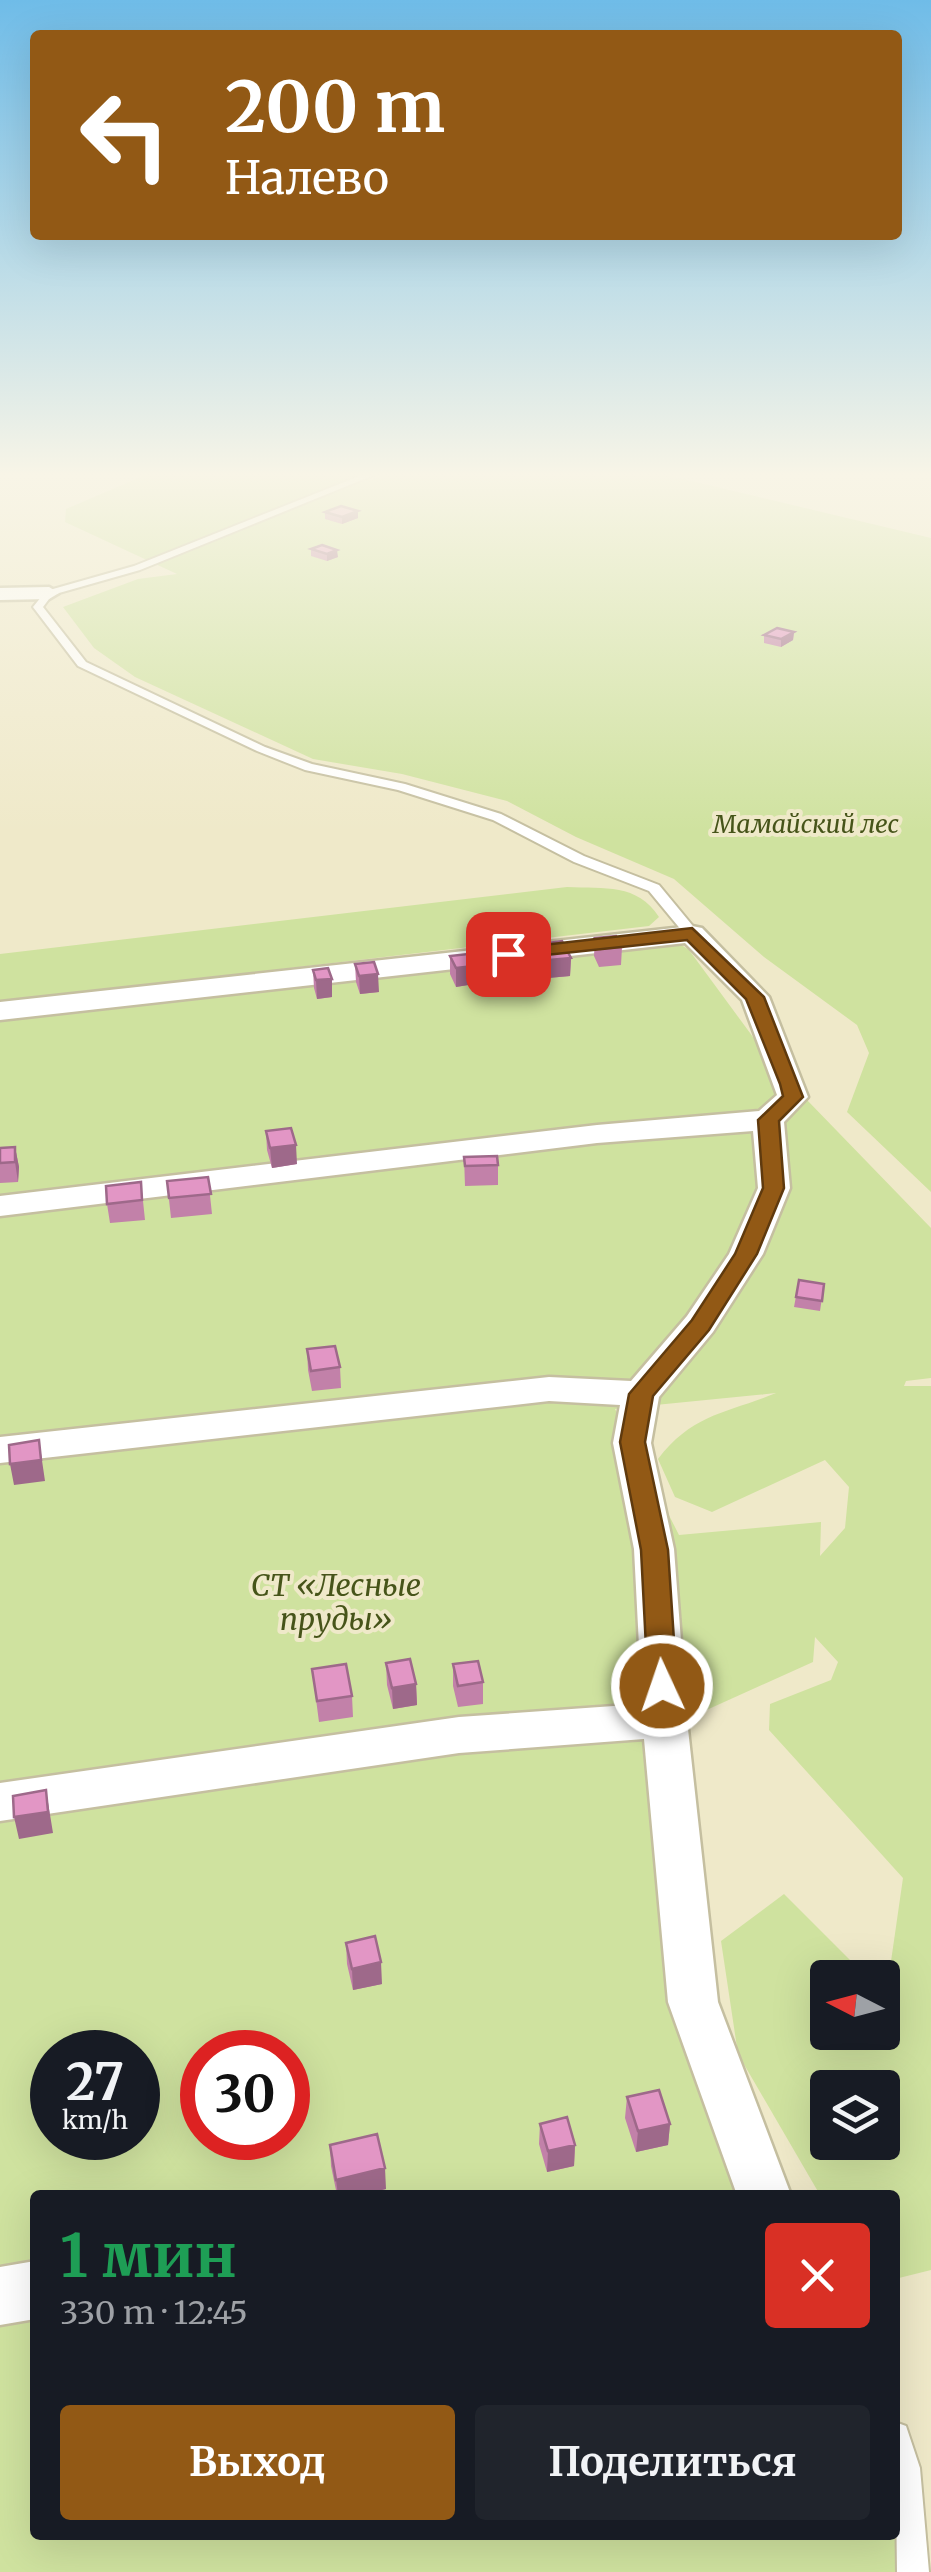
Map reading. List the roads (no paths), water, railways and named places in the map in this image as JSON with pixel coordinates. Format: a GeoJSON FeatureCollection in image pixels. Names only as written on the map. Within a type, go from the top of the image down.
{"type":"FeatureCollection","features":[{"type":"Feature","properties":{"kind":"street"},"geometry":{"type":"LineString","coordinates":[[0,594],[48,593]]}},
{"type":"Feature","properties":{"kind":"street"},"geometry":{"type":"LineString","coordinates":[[0,1010],[692,934],[754,997],[793,1097],[768,1120],[598,1134],[0,1206]]}},
{"type":"Feature","properties":{"kind":"street"},"geometry":{"type":"LineString","coordinates":[[762,2190],[692,2002],[664,1720],[654,1550],[632,1442],[641,1394],[700,1324],[746,1254],[774,1188],[768,1120]]}},
{"type":"Feature","properties":{"kind":"street"},"geometry":{"type":"LineString","coordinates":[[0,1450],[548,1389],[641,1394]]}},
{"type":"Feature","properties":{"kind":"street"},"geometry":{"type":"LineString","coordinates":[[0,1802],[459,1735],[664,1720]]}},
{"type":"Feature","properties":{"kind":"street"},"geometry":{"type":"LineString","coordinates":[[0,2296],[30,2291]]}},
{"type":"Feature","properties":{"kind":"lane"},"geometry":{"type":"LineString","coordinates":[[49,593],[38,607],[52,623],[58,642],[82,664],[293,761],[497,817],[580,860],[654,888],[692,934]]}},
{"type":"Feature","properties":{"kind":"lane"},"geometry":{"type":"LineString","coordinates":[[900,2452],[905,2468],[913,2572]]}},
{"type":"Feature","properties":{"kind":"park label","name":"Мамайский лес"},"geometry":{"type":"Point","coordinates":[806,824]}},
{"type":"Feature","properties":{"kind":"park label","name":"СТ «Лесные пруды»"},"geometry":{"type":"Point","coordinates":[336,1603]}}]}
